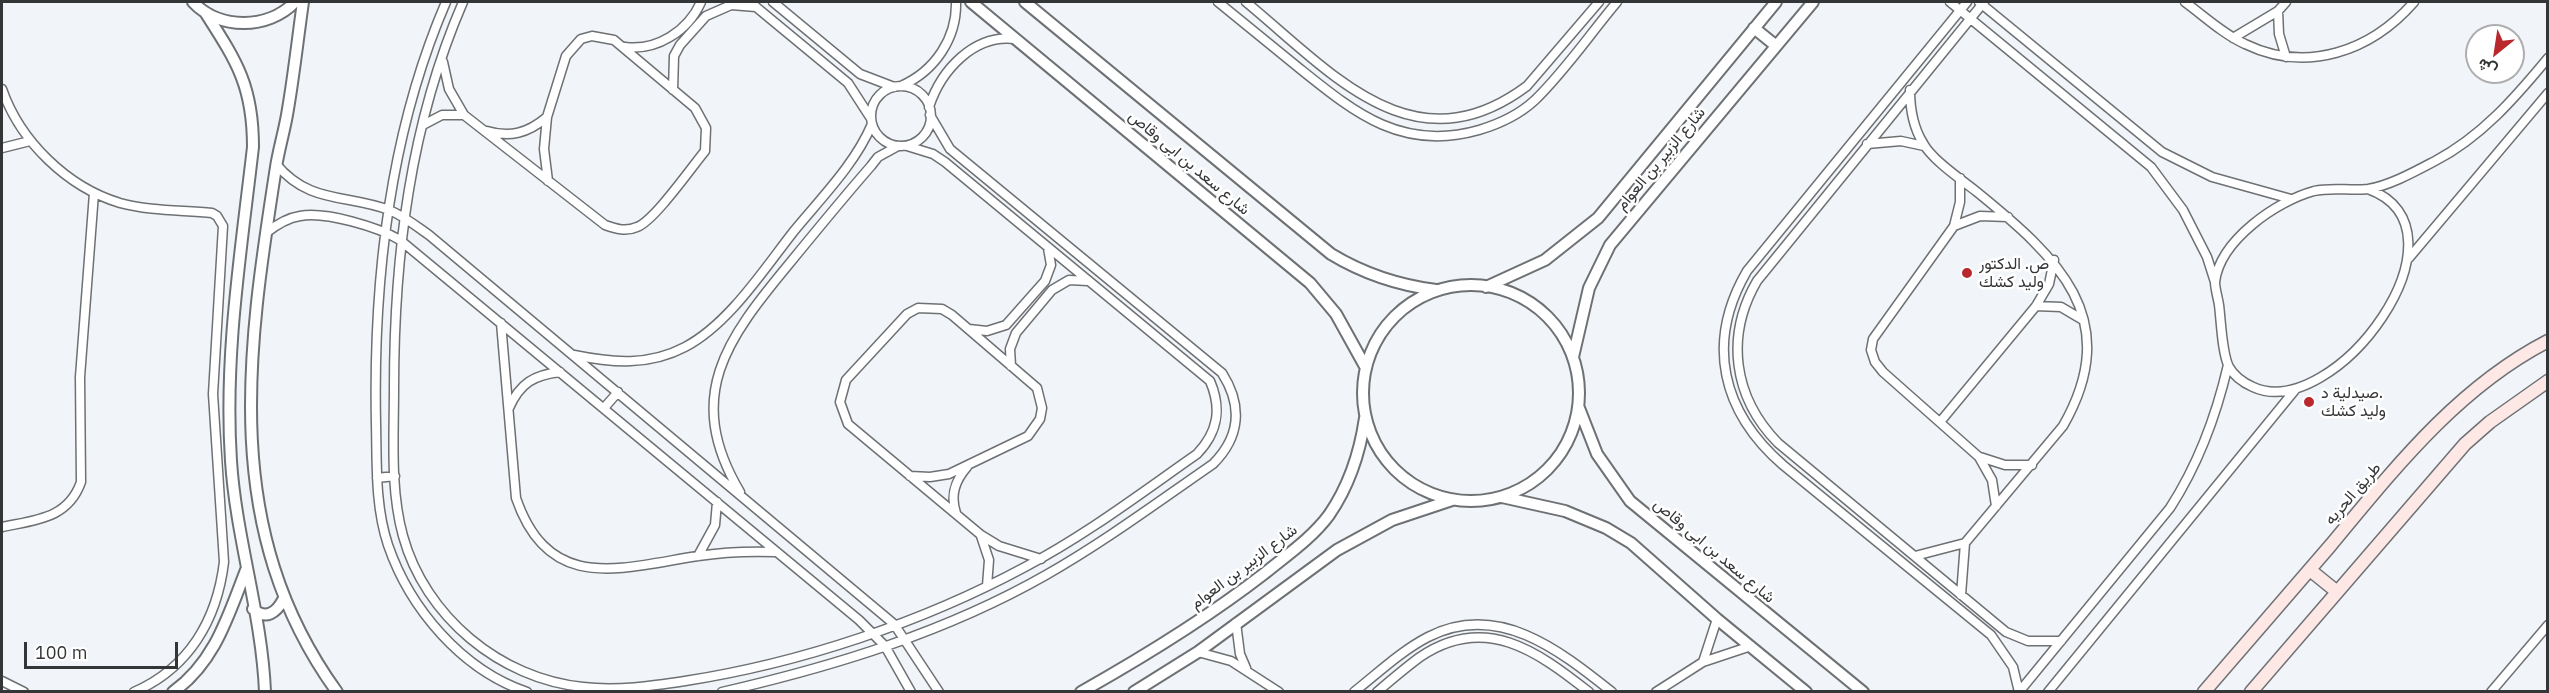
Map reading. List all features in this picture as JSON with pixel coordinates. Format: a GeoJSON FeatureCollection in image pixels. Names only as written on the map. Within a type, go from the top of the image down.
{"type":"FeatureCollection","features":[{"type":"Feature","properties":{"kind":"main road","name":"طريق الحريه"},"geometry":{"type":"LineString","coordinates":[[2204,692],[2429,431],[2478,386],[2507,364],[2547,341]]}},
{"type":"Feature","properties":{"kind":"main road"},"geometry":{"type":"LineString","coordinates":[[2251,692],[2465,444],[2499,415],[2547,381]]}},
{"type":"Feature","properties":{"kind":"main road"},"geometry":{"type":"LineString","coordinates":[[2310,570],[2336,591]]}},
{"type":"Feature","properties":{"kind":"street"},"geometry":{"type":"LineString","coordinates":[[193,2],[205,12],[222,20],[241,24],[260,22],[277,15],[295,2]]}},
{"type":"Feature","properties":{"kind":"street"},"geometry":{"type":"LineString","coordinates":[[303,2],[288,111],[276,164],[253,341],[252,451],[255,487],[264,534],[283,600],[305,644],[337,692]]}},
{"type":"Feature","properties":{"kind":"street"},"geometry":{"type":"LineString","coordinates":[[446,2],[427,53],[405,129],[384,232],[376,323],[377,478],[380,512],[388,544],[400,576],[417,605],[438,632],[463,655],[491,674],[528,692]]}},
{"type":"Feature","properties":{"kind":"street"},"geometry":{"type":"LineString","coordinates":[[463,2],[423,124],[400,240],[394,327],[394,476],[397,508],[407,548],[430,594],[449,619],[472,641],[497,659],[556,687],[612,689],[708,677],[775,663],[894,624],[987,586],[1041,559],[1102,521],[1197,454],[1213,433],[1218,406],[1210,381],[945,162],[933,154],[884,141],[848,83],[754,4],[718,9],[706,16],[680,45],[674,56],[674,90]]}},
{"type":"Feature","properties":{"kind":"street"},"geometry":{"type":"LineString","coordinates":[[623,47],[635,48],[660,44],[671,38],[701,2]]}},
{"type":"Feature","properties":{"kind":"street"},"geometry":{"type":"LineString","coordinates":[[722,692],[812,669],[885,646],[994,602],[1077,556],[1213,464],[1225,452],[1233,437],[1237,421],[1236,404],[1231,388],[1222,373],[951,149],[930,111],[914,90],[897,87],[860,74],[773,2]]}},
{"type":"Feature","properties":{"kind":"street"},"geometry":{"type":"LineString","coordinates":[[572,354],[611,362],[649,360],[685,347],[701,337],[729,310],[852,159],[871,121],[875,102],[887,90],[918,76],[948,44],[955,23],[956,2]]}},
{"type":"Feature","properties":{"kind":"street","name":"شارع سعد بن ابى وقاص"},"geometry":{"type":"LineString","coordinates":[[971,2],[1310,283],[1336,314],[1366,368]]}},
{"type":"Feature","properties":{"kind":"street"},"geometry":{"type":"LineString","coordinates":[[1218,2],[1351,110],[1383,126],[1417,135],[1435,136],[1488,127],[1527,106],[1547,87],[1617,2]]}},
{"type":"Feature","properties":{"kind":"street"},"geometry":{"type":"LineString","coordinates":[[1246,2],[1354,90],[1375,104],[1398,113],[1422,118],[1447,118],[1482,112],[1506,101],[1527,86],[1599,2]]}},
{"type":"Feature","properties":{"kind":"street","name":"شارع الزبير بن العوام"},"geometry":{"type":"LineString","coordinates":[[1486,287],[1545,260],[1598,218],[1776,2]]}},
{"type":"Feature","properties":{"kind":"street","name":"شارع الزبير بن العوام"},"geometry":{"type":"LineString","coordinates":[[1573,357],[1589,288],[1610,245],[1812,2]]}},
{"type":"Feature","properties":{"kind":"street"},"geometry":{"type":"LineString","coordinates":[[1950,2],[2151,167],[2187,217],[2207,257],[2215,282],[2228,365],[2207,439],[2185,484],[2170,508],[2019,692]]}},
{"type":"Feature","properties":{"kind":"street"},"geometry":{"type":"LineString","coordinates":[[1967,2],[1753,263],[1739,285],[1727,317],[1724,350],[1728,383],[1748,428],[1777,459],[1991,635],[2013,667],[2019,692]]}},
{"type":"Feature","properties":{"kind":"street"},"geometry":{"type":"LineString","coordinates":[[2061,641],[2040,643],[2017,638],[1961,595],[1768,432],[1744,393],[1737,364],[1736,346],[1742,312],[1757,281],[1981,2],[2162,152],[2220,180],[2291,199]]}},
{"type":"Feature","properties":{"kind":"street"},"geometry":{"type":"LineString","coordinates":[[2185,2],[2233,38],[2258,50],[2286,57],[2327,56],[2366,43],[2399,19],[2414,2]]}},
{"type":"Feature","properties":{"kind":"street"},"geometry":{"type":"LineString","coordinates":[[2233,38],[2278,11],[2286,2]]}},
{"type":"Feature","properties":{"kind":"street","name":"شارع سعد بن ابى وقاص"},"geometry":{"type":"LineString","coordinates":[[1029,3],[1331,254],[1383,279],[1439,290]]}},
{"type":"Feature","properties":{"kind":"street"},"geometry":{"type":"LineString","coordinates":[[2278,11],[2279,34],[2286,57]]}},
{"type":"Feature","properties":{"kind":"street"},"geometry":{"type":"LineString","coordinates":[[205,12],[237,61],[248,88],[253,117],[253,147],[235,299],[229,390],[234,496],[261,649],[265,692]]}},
{"type":"Feature","properties":{"kind":"street"},"geometry":{"type":"LineString","coordinates":[[684,24],[693,31]]}},
{"type":"Feature","properties":{"kind":"street"},"geometry":{"type":"LineString","coordinates":[[1754,28],[1775,45]]}},
{"type":"Feature","properties":{"kind":"street"},"geometry":{"type":"LineString","coordinates":[[443,59],[449,89],[464,116],[483,130],[548,181],[605,225],[627,230],[647,222],[705,151],[707,140],[702,117],[623,47],[603,36],[592,36],[573,46],[566,56],[547,117],[544,149],[548,181]]}},
{"type":"Feature","properties":{"kind":"street"},"geometry":{"type":"LineString","coordinates":[[744,497],[725,464],[716,428],[715,390],[724,354],[743,321],[878,157],[915,143],[927,131],[930,111],[940,81],[970,50],[989,40],[1017,40]]}},
{"type":"Feature","properties":{"kind":"street"},"geometry":{"type":"LineString","coordinates":[[2368,189],[2434,162],[2471,138],[2500,112],[2547,58]]}},
{"type":"Feature","properties":{"kind":"street"},"geometry":{"type":"LineString","coordinates":[[2,89],[15,119],[30,141],[61,171],[94,193],[136,207],[212,213],[217,216],[223,226],[213,387],[224,554],[221,586],[203,632],[189,652],[171,669],[134,692]]}},
{"type":"Feature","properties":{"kind":"street"},"geometry":{"type":"LineString","coordinates":[[1910,90],[1912,113],[1924,146],[2009,218],[2054,260],[2072,288],[2083,320],[2086,357],[2079,393],[2063,426],[2032,465],[1965,543],[1916,556]]}},
{"type":"Feature","properties":{"kind":"street"},"geometry":{"type":"LineString","coordinates":[[2048,692],[2296,390],[2336,366],[2368,338],[2382,321],[2407,261],[2547,93]]}},
{"type":"Feature","properties":{"kind":"street"},"geometry":{"type":"LineString","coordinates":[[423,124],[442,115],[464,116]]}},
{"type":"Feature","properties":{"kind":"street"},"geometry":{"type":"LineString","coordinates":[[483,130],[496,134],[517,134],[536,126],[547,117]]}},
{"type":"Feature","properties":{"kind":"street"},"geometry":{"type":"LineString","coordinates":[[2,148],[30,141]]}},
{"type":"Feature","properties":{"kind":"street"},"geometry":{"type":"LineString","coordinates":[[1866,144],[1889,141],[1924,146]]}},
{"type":"Feature","properties":{"kind":"street"},"geometry":{"type":"LineString","coordinates":[[276,164],[285,175],[307,190],[388,210],[404,217],[618,392],[894,624],[939,692]]}},
{"type":"Feature","properties":{"kind":"street"},"geometry":{"type":"LineString","coordinates":[[1960,178],[1960,202],[1954,226],[1878,329],[1871,350],[1875,362],[1883,372],[1979,457],[1992,480],[1996,506]]}},
{"type":"Feature","properties":{"kind":"street"},"geometry":{"type":"LineString","coordinates":[[2215,282],[2225,260],[2246,230],[2260,218],[2291,199],[2316,191],[2342,187],[2368,189],[2380,193],[2400,210],[2409,235],[2407,261]]}},
{"type":"Feature","properties":{"kind":"street"},"geometry":{"type":"LineString","coordinates":[[2,527],[59,512],[76,494],[81,482],[80,377],[94,193]]}},
{"type":"Feature","properties":{"kind":"street"},"geometry":{"type":"LineString","coordinates":[[266,232],[288,219],[316,215],[384,232],[400,240],[873,632],[885,646],[911,692]]}},
{"type":"Feature","properties":{"kind":"street"},"geometry":{"type":"LineString","coordinates":[[1954,226],[1980,216],[2009,218]]}},
{"type":"Feature","properties":{"kind":"street"},"geometry":{"type":"LineString","coordinates":[[967,328],[996,329],[1006,325],[1049,273],[1051,265],[1048,247]]}},
{"type":"Feature","properties":{"kind":"street"},"geometry":{"type":"LineString","coordinates":[[1940,422],[2036,306],[2049,284],[2054,260]]}},
{"type":"Feature","properties":{"kind":"street"},"geometry":{"type":"LineString","coordinates":[[1011,366],[1011,349],[1016,333],[1035,310],[1060,284],[1069,280],[1089,281]]}},
{"type":"Feature","properties":{"kind":"street"},"geometry":{"type":"LineString","coordinates":[[1462,286],[1486,287],[1509,292],[1530,303],[1548,318],[1562,336],[1573,357],[1578,381],[1579,406],[1573,431],[1556,460],[1525,488],[1502,497],[1477,501],[1452,500],[1428,492],[1406,480],[1383,455],[1374,441],[1365,418],[1363,393],[1366,368],[1381,334],[1392,319],[1422,297],[1439,290],[1462,286]]}},
{"type":"Feature","properties":{"kind":"street"},"geometry":{"type":"LineString","coordinates":[[1026,303],[1035,310]]}},
{"type":"Feature","properties":{"kind":"street"},"geometry":{"type":"LineString","coordinates":[[2036,306],[2061,308],[2083,320]]}},
{"type":"Feature","properties":{"kind":"street"},"geometry":{"type":"LineString","coordinates":[[910,476],[930,477],[967,467],[1028,436],[1040,419],[1042,408],[1037,388],[942,309],[930,307],[907,314],[846,380],[841,391],[840,402],[848,424],[957,516],[981,535],[1010,550],[1041,559]]}},
{"type":"Feature","properties":{"kind":"street"},"geometry":{"type":"LineString","coordinates":[[1147,330],[1156,319]]}},
{"type":"Feature","properties":{"kind":"street"},"geometry":{"type":"LineString","coordinates":[[501,323],[516,498],[522,518],[548,550],[566,561],[585,568],[606,570],[698,556],[750,551],[776,552]]}},
{"type":"Feature","properties":{"kind":"street"},"geometry":{"type":"LineString","coordinates":[[2228,365],[2241,380],[2258,389],[2278,393],[2296,390]]}},
{"type":"Feature","properties":{"kind":"street"},"geometry":{"type":"LineString","coordinates":[[509,408],[516,393],[524,384],[535,377],[560,372]]}},
{"type":"Feature","properties":{"kind":"street"},"geometry":{"type":"LineString","coordinates":[[604,408],[618,392]]}},
{"type":"Feature","properties":{"kind":"street","name":"شارع سعد بن ابى وقاص"},"geometry":{"type":"LineString","coordinates":[[1579,406],[1597,454],[1630,501],[1863,692]]}},
{"type":"Feature","properties":{"kind":"street","name":"شارع الزبير بن العوام"},"geometry":{"type":"LineString","coordinates":[[1082,692],[1154,650],[1206,615],[1252,583],[1313,534],[1329,515],[1349,478],[1365,418]]}},
{"type":"Feature","properties":{"kind":"street"},"geometry":{"type":"LineString","coordinates":[[1979,457],[2005,465],[2032,465]]}},
{"type":"Feature","properties":{"kind":"street"},"geometry":{"type":"LineString","coordinates":[[957,516],[953,504],[954,490],[958,477],[967,467]]}},
{"type":"Feature","properties":{"kind":"street"},"geometry":{"type":"LineString","coordinates":[[377,478],[394,476]]}},
{"type":"Feature","properties":{"kind":"street"},"geometry":{"type":"LineString","coordinates":[[1502,497],[1565,511],[1606,528],[1631,543],[1717,619],[1806,692]]}},
{"type":"Feature","properties":{"kind":"street"},"geometry":{"type":"LineString","coordinates":[[1134,692],[1198,652],[1329,556],[1364,534],[1402,516],[1452,500]]}},
{"type":"Feature","properties":{"kind":"street"},"geometry":{"type":"LineString","coordinates":[[698,556],[715,525],[717,502]]}},
{"type":"Feature","properties":{"kind":"street"},"geometry":{"type":"LineString","coordinates":[[1870,536],[1878,526]]}},
{"type":"Feature","properties":{"kind":"street"},"geometry":{"type":"LineString","coordinates":[[981,535],[989,560],[987,586]]}},
{"type":"Feature","properties":{"kind":"street"},"geometry":{"type":"LineString","coordinates":[[1961,595],[1965,543]]}},
{"type":"Feature","properties":{"kind":"street"},"geometry":{"type":"LineString","coordinates":[[173,692],[188,681],[208,656],[224,629],[246,570]]}},
{"type":"Feature","properties":{"kind":"street"},"geometry":{"type":"LineString","coordinates":[[253,609],[264,615],[270,614],[276,611],[283,600]]}},
{"type":"Feature","properties":{"kind":"street"},"geometry":{"type":"LineString","coordinates":[[1702,662],[1709,648],[1717,619]]}},
{"type":"Feature","properties":{"kind":"street"},"geometry":{"type":"LineString","coordinates":[[1236,623],[1240,654],[1246,669]]}},
{"type":"Feature","properties":{"kind":"street"},"geometry":{"type":"LineString","coordinates":[[1354,692],[1427,638],[1461,626],[1479,624],[1497,625],[1532,636],[1566,655],[1612,692]]}},
{"type":"Feature","properties":{"kind":"street"},"geometry":{"type":"LineString","coordinates":[[2491,692],[2547,625]]}},
{"type":"Feature","properties":{"kind":"street"},"geometry":{"type":"LineString","coordinates":[[1377,692],[1420,657],[1435,649],[1458,641],[1483,639],[1515,643],[1531,649],[1589,692]]}},
{"type":"Feature","properties":{"kind":"street"},"geometry":{"type":"LineString","coordinates":[[1656,692],[1702,662],[1751,646]]}},
{"type":"Feature","properties":{"kind":"street"},"geometry":{"type":"LineString","coordinates":[[1198,652],[1215,655],[1246,669],[1279,692]]}},
{"type":"Feature","properties":{"kind":"street"},"geometry":{"type":"LineString","coordinates":[[2,681],[24,692]]}},
{"type":"Feature","properties":{"kind":"place","name":"ص. الدكتور وليد كشك"},"geometry":{"type":"Point","coordinates":[1967,273]}},
{"type":"Feature","properties":{"kind":"place","name":"صيدلية د. وليد كشك"},"geometry":{"type":"Point","coordinates":[2309,402]}}]}
